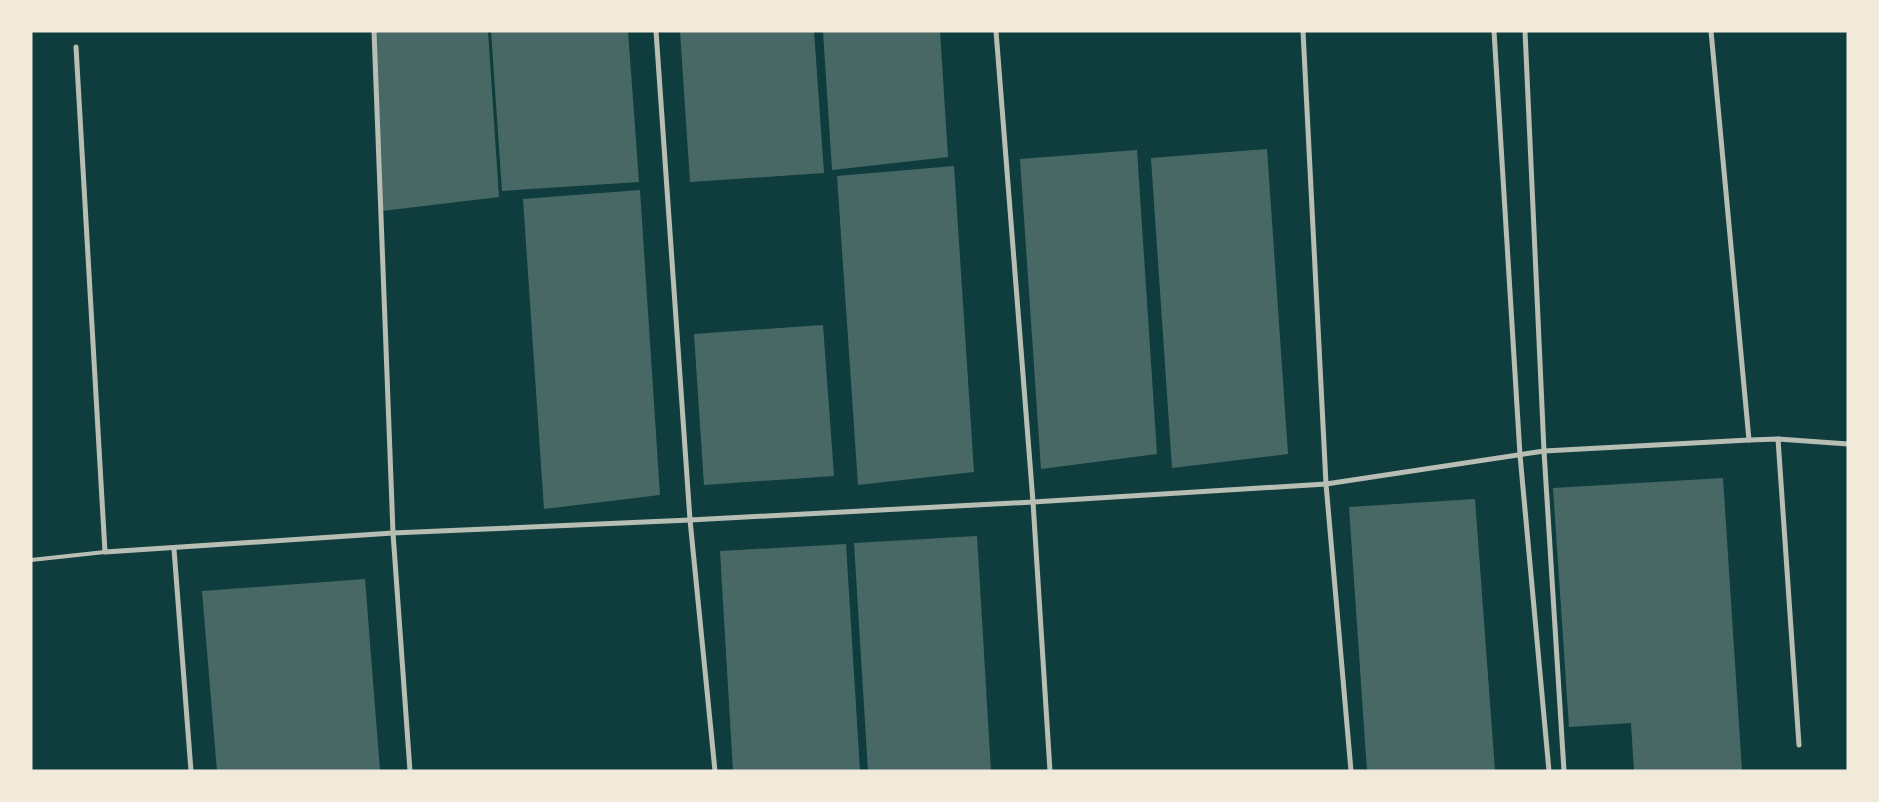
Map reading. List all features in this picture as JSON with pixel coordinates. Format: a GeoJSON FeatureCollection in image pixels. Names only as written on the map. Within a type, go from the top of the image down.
{"type":"FeatureCollection","features":[{"type":"Feature","properties":{"kind":"street"},"geometry":{"type":"LineString","coordinates":[[374,31],[393,533],[410,771]]}},
{"type":"Feature","properties":{"kind":"street"},"geometry":{"type":"LineString","coordinates":[[656,31],[690,520],[715,771]]}},
{"type":"Feature","properties":{"kind":"street"},"geometry":{"type":"LineString","coordinates":[[996,31],[1033,502],[1050,771]]}},
{"type":"Feature","properties":{"kind":"street"},"geometry":{"type":"LineString","coordinates":[[1303,31],[1326,484],[1351,771]]}},
{"type":"Feature","properties":{"kind":"street"},"geometry":{"type":"LineString","coordinates":[[1494,31],[1520,455],[1549,771]]}},
{"type":"Feature","properties":{"kind":"street"},"geometry":{"type":"LineString","coordinates":[[1526,31],[1544,451],[1564,771]]}},
{"type":"Feature","properties":{"kind":"street"},"geometry":{"type":"LineString","coordinates":[[1711,31],[1749,440]]}},
{"type":"Feature","properties":{"kind":"street"},"geometry":{"type":"LineString","coordinates":[[76,47],[105,552],[174,549],[393,533],[1033,502],[1326,484],[1544,451],[1749,440],[1848,444]]}},
{"type":"Feature","properties":{"kind":"street"},"geometry":{"type":"LineString","coordinates":[[1778,440],[1799,745]]}},
{"type":"Feature","properties":{"kind":"street"},"geometry":{"type":"LineString","coordinates":[[174,549],[191,771]]}},
{"type":"Feature","properties":{"kind":"lane"},"geometry":{"type":"LineString","coordinates":[[31,560],[105,552]]}},
{"type":"Feature","properties":{"kind":"building"},"geometry":{"type":"Polygon","coordinates":[[[375,31],[488,31],[499,197],[382,211],[375,31]]]}},
{"type":"Feature","properties":{"kind":"building"},"geometry":{"type":"Polygon","coordinates":[[[491,31],[628,31],[639,182],[502,191],[491,31]]]}},
{"type":"Feature","properties":{"kind":"building"},"geometry":{"type":"Polygon","coordinates":[[[680,31],[814,31],[824,173],[690,182],[680,31]]]}},
{"type":"Feature","properties":{"kind":"building"},"geometry":{"type":"Polygon","coordinates":[[[823,31],[940,31],[948,157],[832,170],[823,31]]]}},
{"type":"Feature","properties":{"kind":"building"},"geometry":{"type":"Polygon","coordinates":[[[1267,149],[1288,454],[1172,468],[1151,158],[1267,149]]]}},
{"type":"Feature","properties":{"kind":"building"},"geometry":{"type":"Polygon","coordinates":[[[1137,150],[1157,454],[1041,469],[1020,159],[1137,150]]]}},
{"type":"Feature","properties":{"kind":"building"},"geometry":{"type":"Polygon","coordinates":[[[954,166],[974,472],[858,485],[837,176],[954,166]]]}},
{"type":"Feature","properties":{"kind":"building"},"geometry":{"type":"Polygon","coordinates":[[[640,190],[660,495],[544,509],[523,199],[640,190]]]}},
{"type":"Feature","properties":{"kind":"building"},"geometry":{"type":"Polygon","coordinates":[[[823,325],[834,476],[704,485],[694,334],[823,325]]]}},
{"type":"Feature","properties":{"kind":"building"},"geometry":{"type":"Polygon","coordinates":[[[1723,478],[1742,771],[1634,771],[1631,723],[1569,727],[1553,488],[1723,478]]]}},
{"type":"Feature","properties":{"kind":"building"},"geometry":{"type":"Polygon","coordinates":[[[1475,499],[1495,771],[1367,771],[1349,507],[1475,499]]]}},
{"type":"Feature","properties":{"kind":"building"},"geometry":{"type":"Polygon","coordinates":[[[977,536],[991,771],[868,771],[854,543],[977,536]]]}},
{"type":"Feature","properties":{"kind":"building"},"geometry":{"type":"Polygon","coordinates":[[[846,544],[860,771],[733,771],[720,551],[846,544]]]}},
{"type":"Feature","properties":{"kind":"building"},"geometry":{"type":"Polygon","coordinates":[[[365,579],[380,771],[217,771],[202,591],[365,579]]]}}]}
